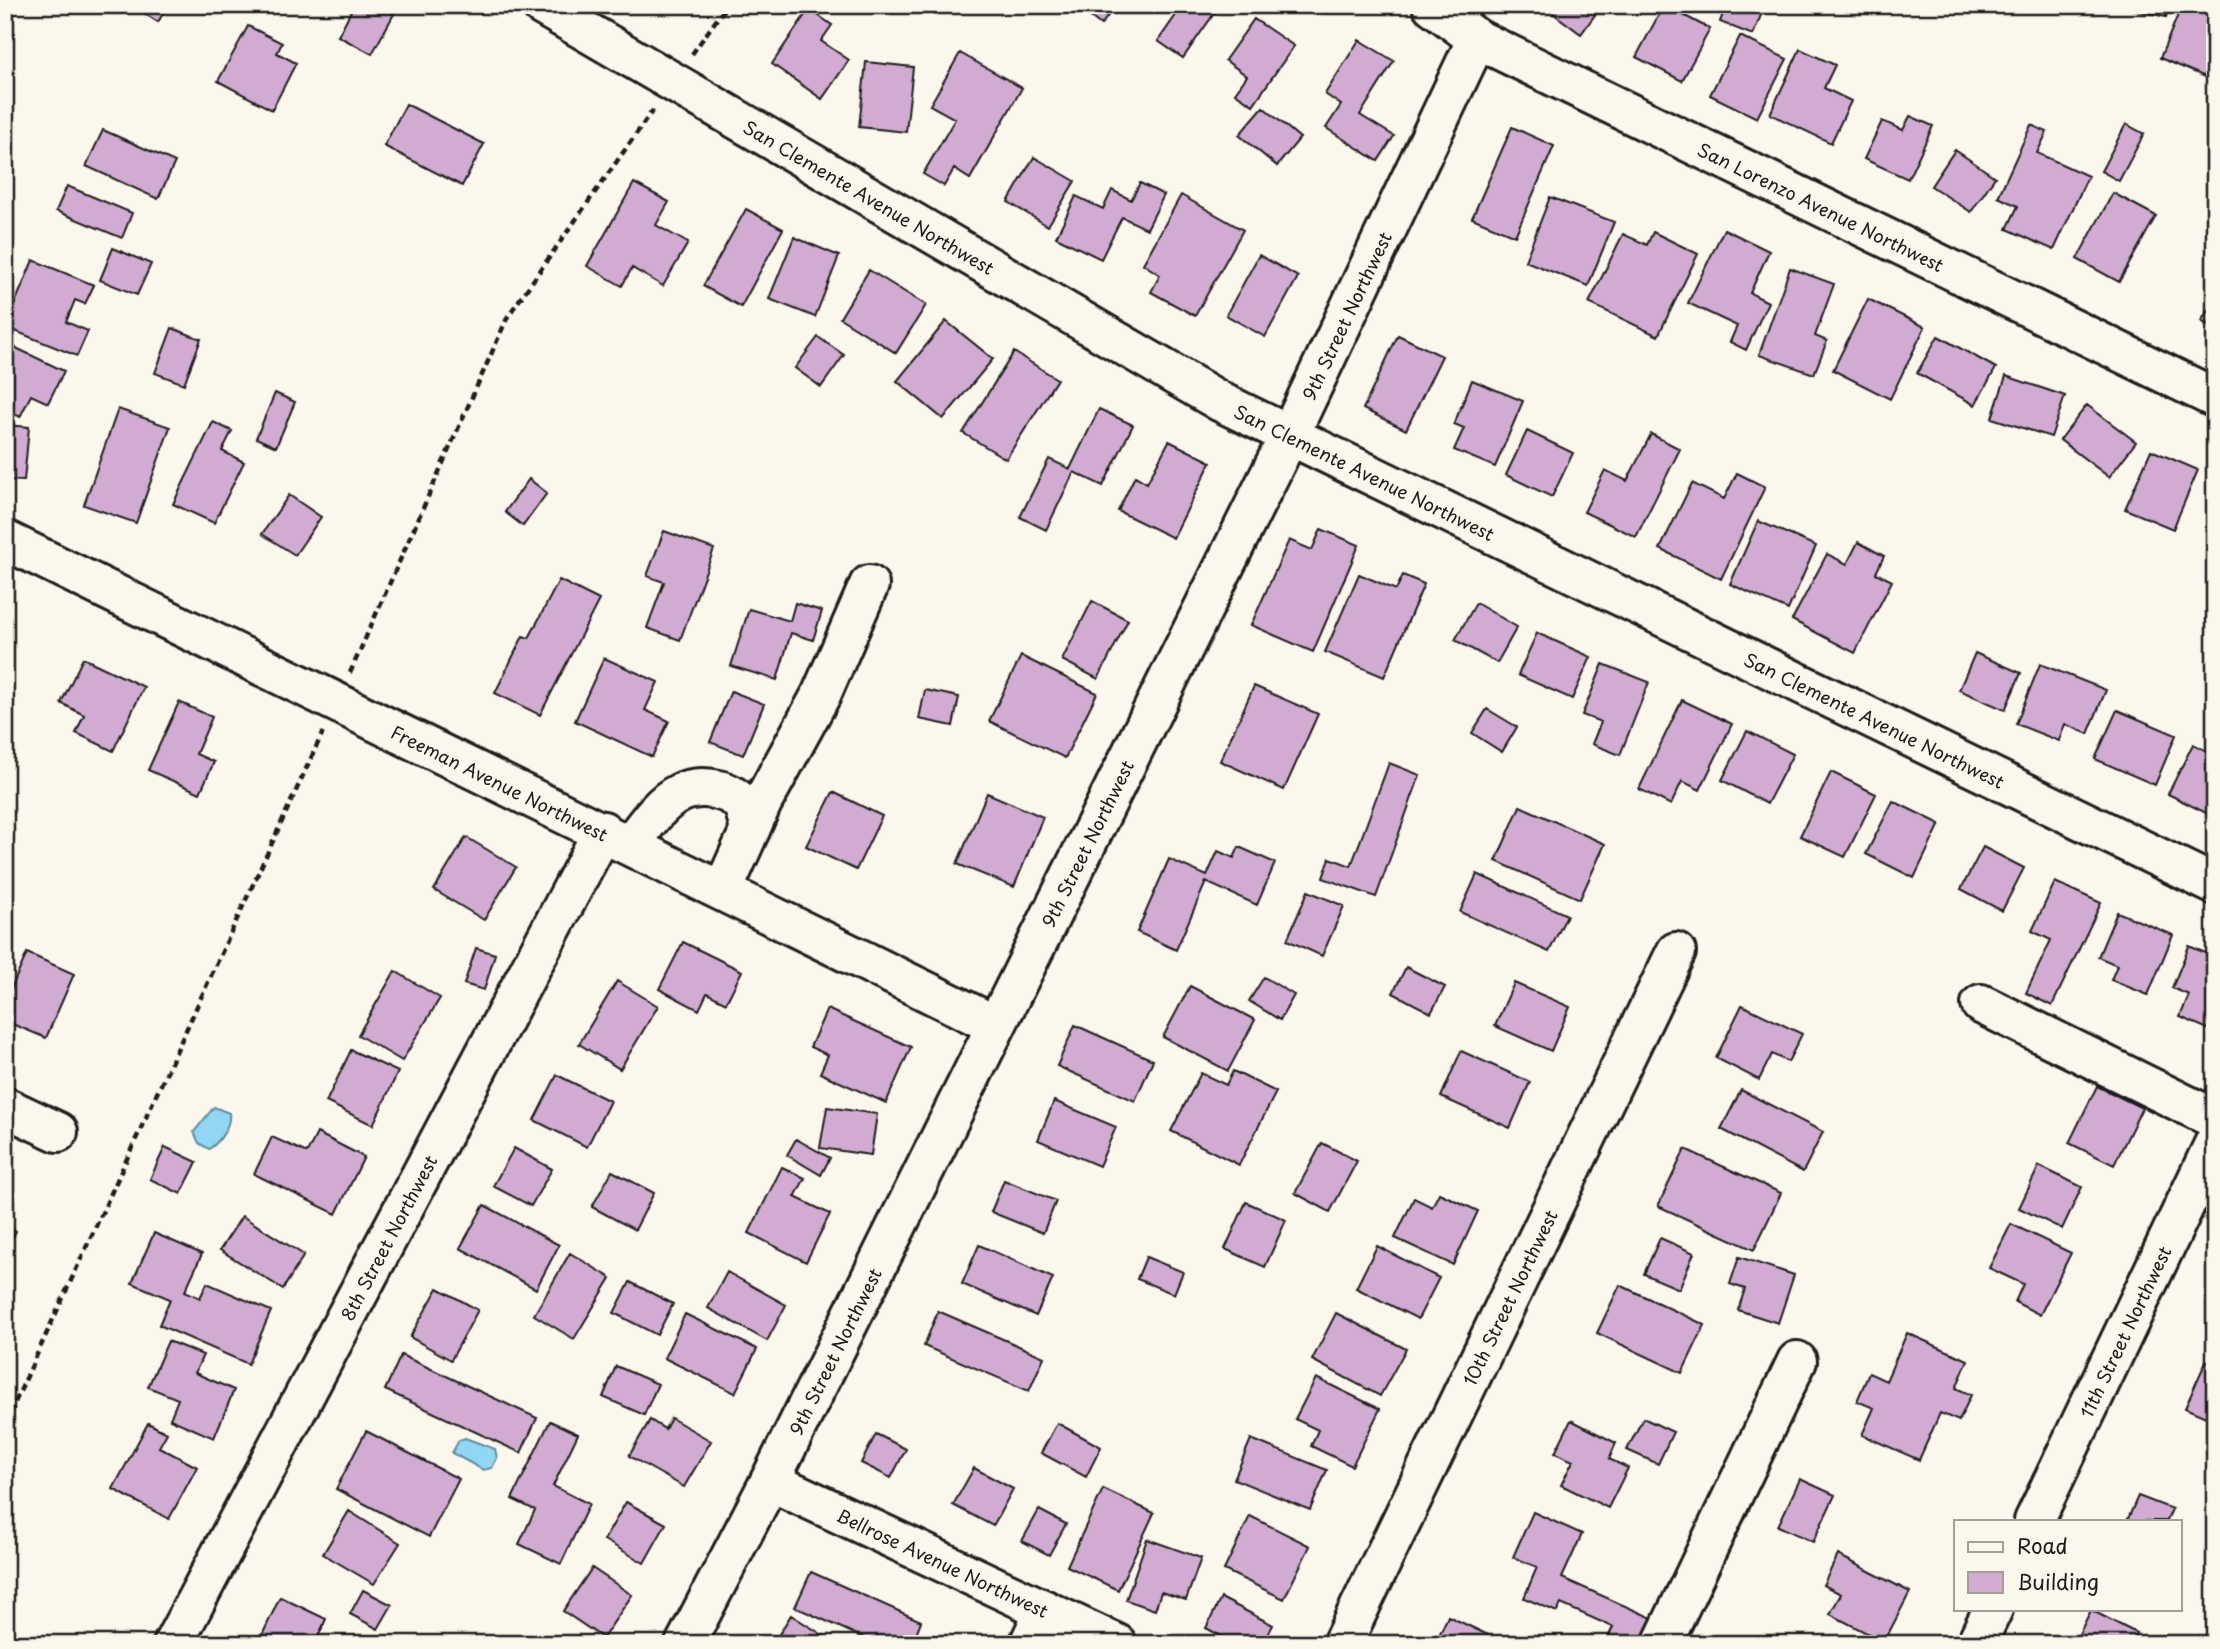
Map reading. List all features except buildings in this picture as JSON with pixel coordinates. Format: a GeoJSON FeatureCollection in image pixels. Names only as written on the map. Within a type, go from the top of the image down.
{"type":"FeatureCollection","features":[{"type":"Feature","properties":{"kind":"street","name":"San Clemente Avenue Northwest"},"geometry":{"type":"LineString","coordinates":[[541,5],[1221,402],[2215,885]]}},
{"type":"Feature","properties":{"kind":"street","name":"San Lorenzo Avenue Northwest"},"geometry":{"type":"LineString","coordinates":[[1432,5],[1477,39],[2215,398]]}},
{"type":"Feature","properties":{"kind":"street","name":"9th Street Northwest"},"geometry":{"type":"LineString","coordinates":[[685,1644],[770,1481],[1289,436],[1477,39]]}},
{"type":"Feature","properties":{"kind":"street","name":"Freeman Avenue Northwest"},"geometry":{"type":"LineString","coordinates":[[5,540],[995,1025]]}},
{"type":"Feature","properties":{"kind":"street"},"geometry":{"type":"LineString","coordinates":[[723,890],[750,830],[821,695],[869,585]]}},
{"type":"Feature","properties":{"kind":"street","name":"8th Street Northwest"},"geometry":{"type":"LineString","coordinates":[[173,1644],[617,838],[681,792],[710,788],[732,795],[744,806],[750,830]]}},
{"type":"Feature","properties":{"kind":"street","name":"10th Street Northwest"},"geometry":{"type":"LineString","coordinates":[[1342,1644],[1676,952]]}},
{"type":"Feature","properties":{"kind":"street"},"geometry":{"type":"LineString","coordinates":[[1981,1004],[2215,1119]]}},
{"type":"Feature","properties":{"kind":"street"},"geometry":{"type":"LineString","coordinates":[[5,1107],[58,1132]]}},
{"type":"Feature","properties":{"kind":"street","name":"11th Street Northwest"},"geometry":{"type":"LineString","coordinates":[[2034,1520],[2215,1142]]}},
{"type":"Feature","properties":{"kind":"street"},"geometry":{"type":"LineString","coordinates":[[1662,1644],[1797,1361]]}},
{"type":"Feature","properties":{"kind":"street","name":"Bellrose Avenue Northwest"},"geometry":{"type":"LineString","coordinates":[[770,1481],[1037,1627],[1117,1644]]}},
{"type":"Feature","properties":{"kind":"street"},"geometry":{"type":"LineString","coordinates":[[1976,1644],[1993,1610]]}},
{"type":"Feature","properties":{"kind":"water"},"geometry":{"type":"Polygon","coordinates":[[[214,1107],[229,1113],[229,1118],[224,1133],[209,1149],[199,1143],[194,1132],[214,1107]]]}},
{"type":"Feature","properties":{"kind":"water"},"geometry":{"type":"Polygon","coordinates":[[[465,1438],[495,1449],[497,1458],[492,1468],[483,1470],[452,1453],[459,1440],[465,1438]]]}}]}
